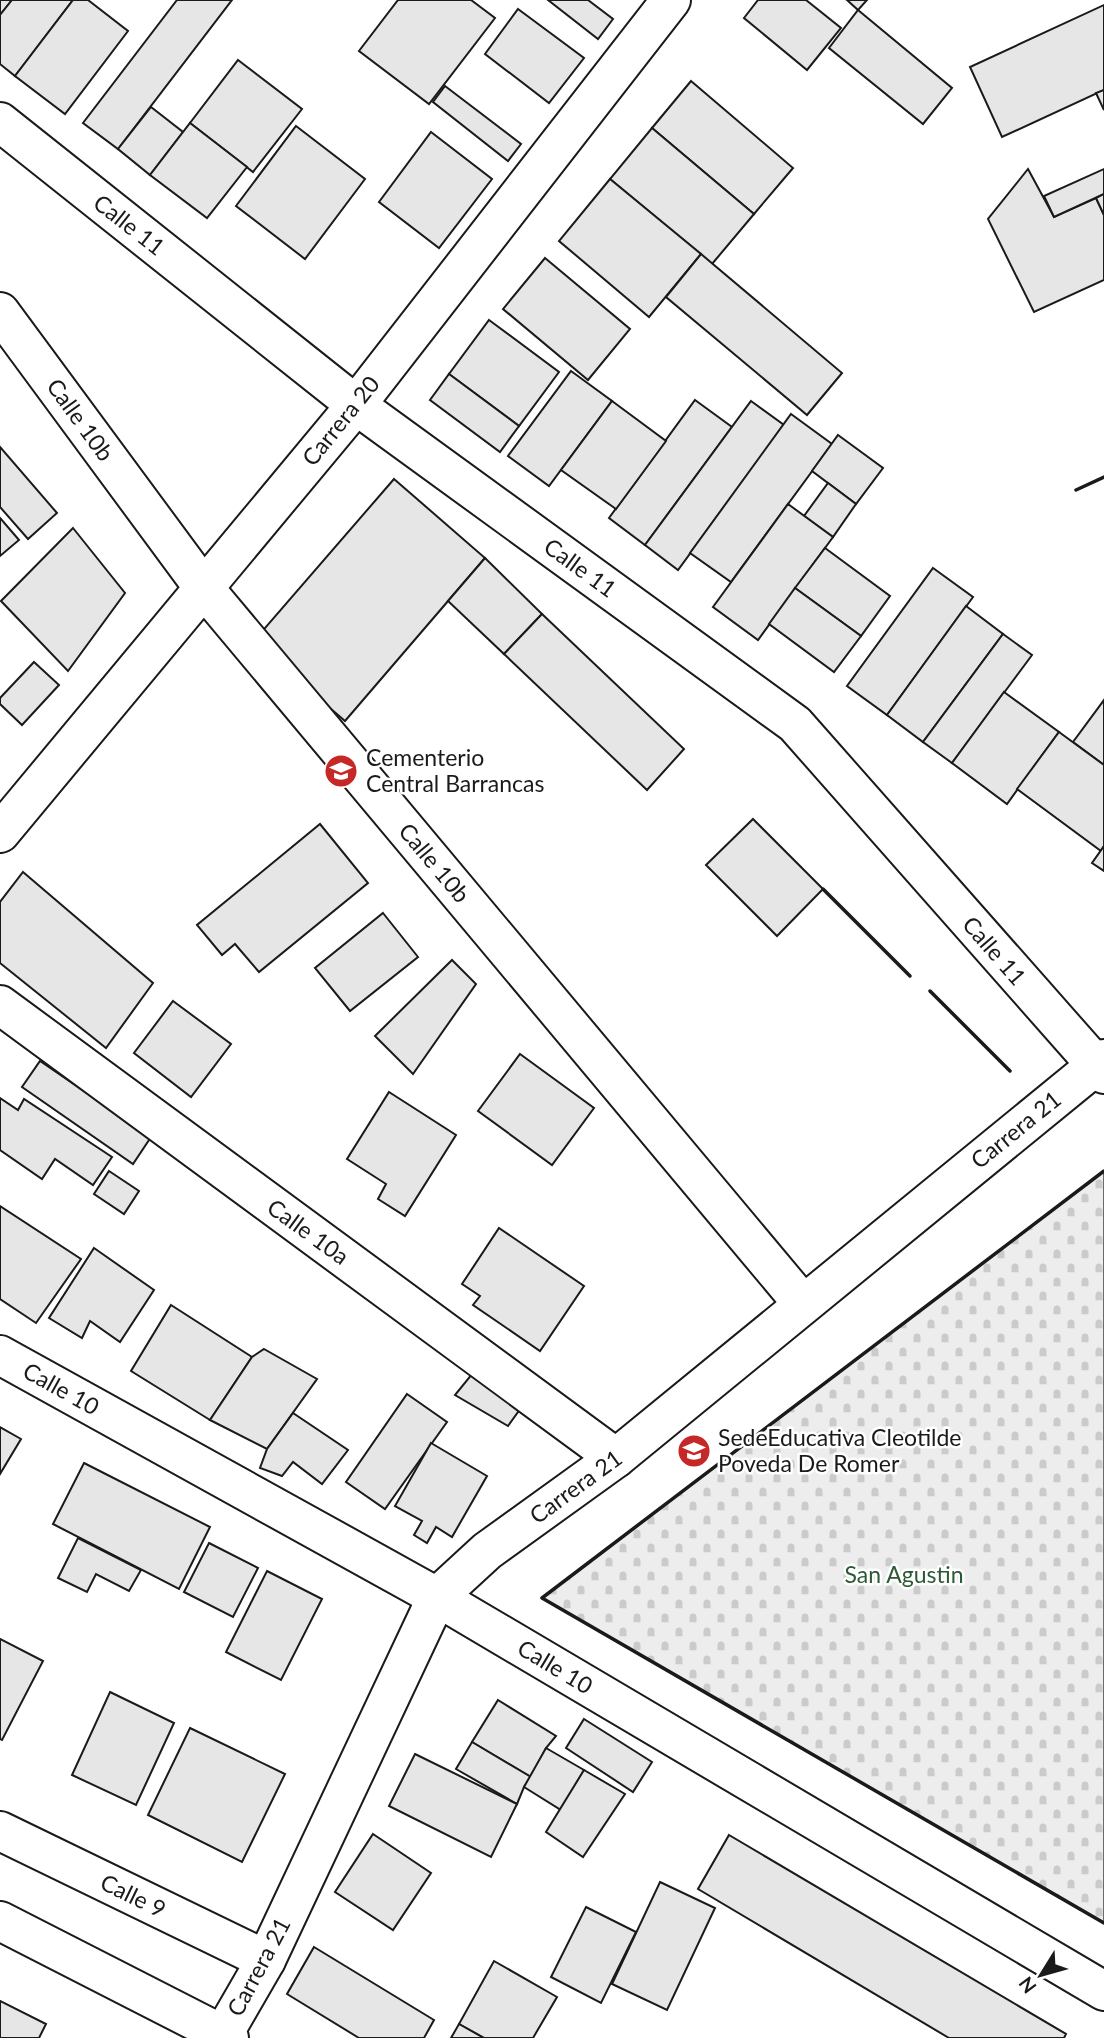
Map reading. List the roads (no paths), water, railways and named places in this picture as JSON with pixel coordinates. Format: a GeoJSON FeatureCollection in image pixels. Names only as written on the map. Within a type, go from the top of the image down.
{"type":"FeatureCollection","features":[{"type":"Feature","properties":{"kind":"street","name":"Carrera 20"},"geometry":{"type":"LineString","coordinates":[[0,833],[356,405],[671,0]]}},
{"type":"Feature","properties":{"kind":"street","name":"Calle 11"},"geometry":{"type":"LineString","coordinates":[[0,122],[356,405],[795,724],[1101,1066]]}},
{"type":"Feature","properties":{"kind":"street","name":"Calle 10b"},"geometry":{"type":"LineString","coordinates":[[0,312],[203,587],[803,1304]]}},
{"type":"Feature","properties":{"kind":"street","name":"Calle 10a"},"geometry":{"type":"LineString","coordinates":[[0,1005],[616,1458]]}},
{"type":"Feature","properties":{"kind":"street","name":"Carrera 21"},"geometry":{"type":"LineString","coordinates":[[225,2037],[266,1961],[437,1597],[487,1551],[616,1458],[803,1304],[1101,1066]]}},
{"type":"Feature","properties":{"kind":"street","name":"Calle 10"},"geometry":{"type":"LineString","coordinates":[[0,1355],[437,1597],[1104,1992]]}},
{"type":"Feature","properties":{"kind":"street","name":"Calle 9"},"geometry":{"type":"LineString","coordinates":[[0,1831],[266,1961]]}},
{"type":"Feature","properties":{"kind":"street"},"geometry":{"type":"LineString","coordinates":[[0,1921],[225,2037]]}},
{"type":"Feature","properties":{"kind":"place","name":"Cementerio Central Barrancas"},"geometry":{"type":"Point","coordinates":[341,771]}},
{"type":"Feature","properties":{"kind":"place","name":"SedeEducativa Cleotilde Poveda De Romer"},"geometry":{"type":"Point","coordinates":[694,1451]}},
{"type":"Feature","properties":{"kind":"park label","name":"San Agustin"},"geometry":{"type":"Point","coordinates":[904,1575]}}]}
